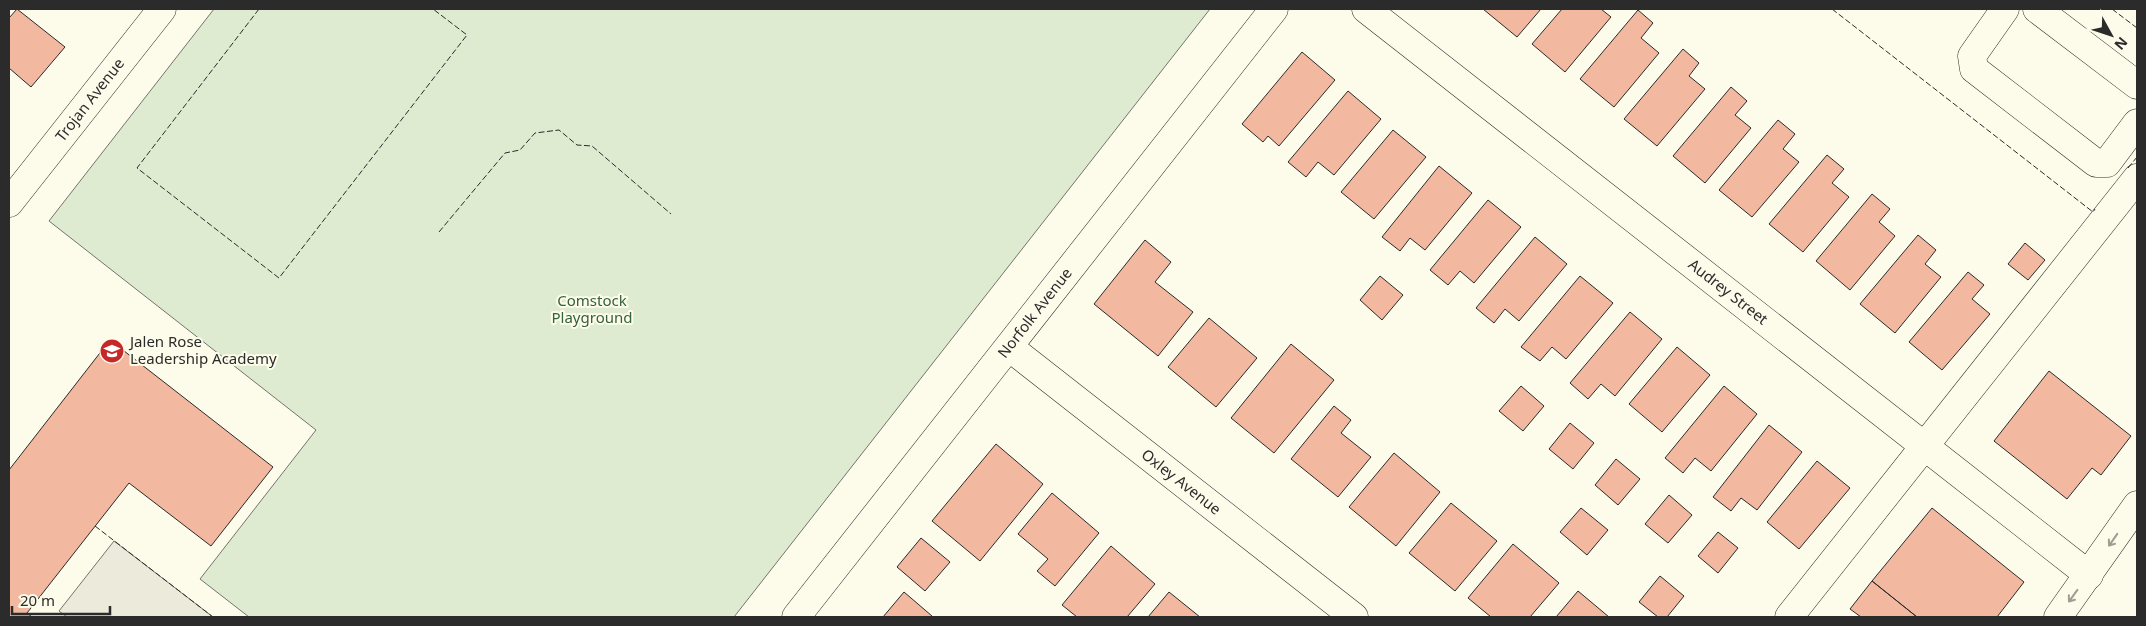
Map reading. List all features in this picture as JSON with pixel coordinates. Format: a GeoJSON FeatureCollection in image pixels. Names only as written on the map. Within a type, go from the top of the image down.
{"type":"FeatureCollection","features":[{"type":"Feature","properties":{"kind":"main road","name":"Trojan Avenue"},"geometry":{"type":"LineString","coordinates":[[12,193],[162,9]]}},
{"type":"Feature","properties":{"kind":"main road","name":"Norfolk Avenue"},"geometry":{"type":"LineString","coordinates":[[796,617],[1274,9]]}},
{"type":"Feature","properties":{"kind":"main road","name":"Audrey Street"},"geometry":{"type":"LineString","coordinates":[[1366,9],[2089,575]]}},
{"type":"Feature","properties":{"kind":"main road"},"geometry":{"type":"LineString","coordinates":[[2005,9],[1972,56],[1974,69],[2096,164],[2106,162],[2137,123]]}},
{"type":"Feature","properties":{"kind":"main road"},"geometry":{"type":"LineString","coordinates":[[2037,9],[2137,86]]}},
{"type":"Feature","properties":{"kind":"main road"},"geometry":{"type":"LineString","coordinates":[[1789,617],[2137,178]]}},
{"type":"Feature","properties":{"kind":"main road","name":"Oxley Avenue"},"geometry":{"type":"LineString","coordinates":[[1009,347],[1354,617]]}},
{"type":"Feature","properties":{"kind":"main road"},"geometry":{"type":"LineString","coordinates":[[2058,617],[2137,505]]}},
{"type":"Feature","properties":{"kind":"green space","name":"Comstock Playground"},"geometry":{"type":"Polygon","coordinates":[[[214,9],[1210,9],[734,617],[249,617],[200,579],[316,430],[49,221],[214,9]]]}},
{"type":"Feature","properties":{"kind":"shaded area"},"geometry":{"type":"Polygon","coordinates":[[[114,541],[213,617],[67,617],[59,611],[114,541]]]}},
{"type":"Feature","properties":{"kind":"building"},"geometry":{"type":"Polygon","coordinates":[[[17,9],[65,47],[31,87],[9,68],[9,18],[17,9]]]}},
{"type":"Feature","properties":{"kind":"building"},"geometry":{"type":"Polygon","coordinates":[[[1483,9],[1541,9],[1517,37],[1483,9]]]}},
{"type":"Feature","properties":{"kind":"building"},"geometry":{"type":"Polygon","coordinates":[[[1562,9],[1601,9],[1611,17],[1565,72],[1532,44],[1562,9]]]}},
{"type":"Feature","properties":{"kind":"building"},"geometry":{"type":"Polygon","coordinates":[[[1638,10],[1653,23],[1641,38],[1659,53],[1614,107],[1580,79],[1638,10]]]}},
{"type":"Feature","properties":{"kind":"building"},"geometry":{"type":"Polygon","coordinates":[[[1683,49],[1699,63],[1689,76],[1705,89],[1657,146],[1624,119],[1683,49]]]}},
{"type":"Feature","properties":{"kind":"building"},"geometry":{"type":"Polygon","coordinates":[[[1302,52],[1335,80],[1279,146],[1268,136],[1263,142],[1242,124],[1302,52]]]}},
{"type":"Feature","properties":{"kind":"building"},"geometry":{"type":"Polygon","coordinates":[[[1731,87],[1747,101],[1735,115],[1751,128],[1705,183],[1673,156],[1731,87]]]}},
{"type":"Feature","properties":{"kind":"building"},"geometry":{"type":"Polygon","coordinates":[[[1348,91],[1381,119],[1334,175],[1318,162],[1306,177],[1288,162],[1348,91]]]}},
{"type":"Feature","properties":{"kind":"building"},"geometry":{"type":"Polygon","coordinates":[[[1778,120],[1795,134],[1783,149],[1799,162],[1752,217],[1719,190],[1778,120]]]}},
{"type":"Feature","properties":{"kind":"building"},"geometry":{"type":"Polygon","coordinates":[[[1393,130],[1426,157],[1374,219],[1341,192],[1393,130]]]}},
{"type":"Feature","properties":{"kind":"building"},"geometry":{"type":"Polygon","coordinates":[[[1827,155],[1844,169],[1832,183],[1849,197],[1803,252],[1769,224],[1827,155]]]}},
{"type":"Feature","properties":{"kind":"building"},"geometry":{"type":"Polygon","coordinates":[[[1439,166],[1472,193],[1425,250],[1410,238],[1400,251],[1382,237],[1439,166]]]}},
{"type":"Feature","properties":{"kind":"building"},"geometry":{"type":"Polygon","coordinates":[[[1872,194],[1890,209],[1879,222],[1895,236],[1850,290],[1816,261],[1872,194]]]}},
{"type":"Feature","properties":{"kind":"building"},"geometry":{"type":"Polygon","coordinates":[[[1488,200],[1521,227],[1474,283],[1460,271],[1448,285],[1430,270],[1488,200]]]}},
{"type":"Feature","properties":{"kind":"building"},"geometry":{"type":"Polygon","coordinates":[[[1918,235],[1936,250],[1925,264],[1941,277],[1895,333],[1860,304],[1918,235]]]}},
{"type":"Feature","properties":{"kind":"building"},"geometry":{"type":"Polygon","coordinates":[[[1535,237],[1567,264],[1519,321],[1505,309],[1494,323],[1476,308],[1535,237]]]}},
{"type":"Feature","properties":{"kind":"building"},"geometry":{"type":"Polygon","coordinates":[[[1145,240],[1171,262],[1155,282],[1193,312],[1158,356],[1094,304],[1145,240]]]}},
{"type":"Feature","properties":{"kind":"building"},"geometry":{"type":"Polygon","coordinates":[[[2025,243],[2045,260],[2028,280],[2008,264],[2025,243]]]}},
{"type":"Feature","properties":{"kind":"building"},"geometry":{"type":"Polygon","coordinates":[[[1968,272],[1984,285],[1972,299],[1990,314],[1942,370],[1909,342],[1968,272]]]}},
{"type":"Feature","properties":{"kind":"building"},"geometry":{"type":"Polygon","coordinates":[[[1380,276],[1403,295],[1382,320],[1360,300],[1380,276]]]}},
{"type":"Feature","properties":{"kind":"building"},"geometry":{"type":"Polygon","coordinates":[[[1580,276],[1613,303],[1566,359],[1552,347],[1540,361],[1521,347],[1580,276]]]}},
{"type":"Feature","properties":{"kind":"building"},"geometry":{"type":"Polygon","coordinates":[[[1630,312],[1662,339],[1615,396],[1601,384],[1588,399],[1570,383],[1630,312]]]}},
{"type":"Feature","properties":{"kind":"building"},"geometry":{"type":"Polygon","coordinates":[[[1209,318],[1257,358],[1216,407],[1168,367],[1209,318]]]}},
{"type":"Feature","properties":{"kind":"building"},"geometry":{"type":"Polygon","coordinates":[[[110,340],[273,467],[211,546],[129,483],[27,613],[32,617],[9,617],[9,470],[110,340]]]}},
{"type":"Feature","properties":{"kind":"building"},"geometry":{"type":"Polygon","coordinates":[[[1291,344],[1334,380],[1274,453],[1231,418],[1291,344]]]}},
{"type":"Feature","properties":{"kind":"building"},"geometry":{"type":"Polygon","coordinates":[[[1677,347],[1710,375],[1662,432],[1629,404],[1677,347]]]}},
{"type":"Feature","properties":{"kind":"building"},"geometry":{"type":"Polygon","coordinates":[[[2049,371],[2131,436],[2101,475],[2092,468],[2067,499],[1994,441],[2049,371]]]}},
{"type":"Feature","properties":{"kind":"building"},"geometry":{"type":"Polygon","coordinates":[[[1521,386],[1544,406],[1523,431],[1499,411],[1521,386]]]}},
{"type":"Feature","properties":{"kind":"building"},"geometry":{"type":"Polygon","coordinates":[[[1724,386],[1757,414],[1711,471],[1695,458],[1683,473],[1665,458],[1724,386]]]}},
{"type":"Feature","properties":{"kind":"building"},"geometry":{"type":"Polygon","coordinates":[[[1334,406],[1351,420],[1341,433],[1371,457],[1338,497],[1291,459],[1334,406]]]}},
{"type":"Feature","properties":{"kind":"building"},"geometry":{"type":"Polygon","coordinates":[[[1570,423],[1594,443],[1573,469],[1549,449],[1570,423]]]}},
{"type":"Feature","properties":{"kind":"building"},"geometry":{"type":"Polygon","coordinates":[[[1769,425],[1802,452],[1757,510],[1741,498],[1731,511],[1713,497],[1769,425]]]}},
{"type":"Feature","properties":{"kind":"building"},"geometry":{"type":"Polygon","coordinates":[[[996,444],[1043,484],[980,561],[932,521],[996,444]]]}},
{"type":"Feature","properties":{"kind":"building"},"geometry":{"type":"Polygon","coordinates":[[[1394,453],[1440,492],[1396,546],[1349,507],[1394,453]]]}},
{"type":"Feature","properties":{"kind":"building"},"geometry":{"type":"Polygon","coordinates":[[[1616,459],[1640,479],[1618,505],[1595,485],[1616,459]]]}},
{"type":"Feature","properties":{"kind":"building"},"geometry":{"type":"Polygon","coordinates":[[[1817,461],[1850,488],[1799,549],[1767,522],[1817,461]]]}},
{"type":"Feature","properties":{"kind":"building"},"geometry":{"type":"Polygon","coordinates":[[[1052,493],[1099,533],[1055,586],[1037,571],[1048,559],[1018,534],[1052,493]]]}},
{"type":"Feature","properties":{"kind":"building"},"geometry":{"type":"Polygon","coordinates":[[[1669,495],[1692,515],[1668,543],[1645,524],[1669,495]]]}},
{"type":"Feature","properties":{"kind":"building"},"geometry":{"type":"Polygon","coordinates":[[[1451,503],[1497,541],[1455,591],[1409,553],[1451,503]]]}},
{"type":"Feature","properties":{"kind":"building"},"geometry":{"type":"Polygon","coordinates":[[[1581,508],[1608,530],[1587,555],[1560,532],[1581,508]]]}},
{"type":"Feature","properties":{"kind":"building"},"geometry":{"type":"Polygon","coordinates":[[[1932,508],[2024,582],[1997,617],[1917,617],[1872,581],[1932,508]]]}},
{"type":"Feature","properties":{"kind":"building"},"geometry":{"type":"Polygon","coordinates":[[[1718,532],[1738,548],[1718,573],[1698,556],[1718,532]]]}},
{"type":"Feature","properties":{"kind":"building"},"geometry":{"type":"Polygon","coordinates":[[[921,538],[950,562],[925,591],[897,567],[921,538]]]}},
{"type":"Feature","properties":{"kind":"building"},"geometry":{"type":"Polygon","coordinates":[[[1513,544],[1559,583],[1530,617],[1491,617],[1468,598],[1513,544]]]}},
{"type":"Feature","properties":{"kind":"building"},"geometry":{"type":"Polygon","coordinates":[[[1111,546],[1155,584],[1127,617],[1077,617],[1062,605],[1111,546]]]}},
{"type":"Feature","properties":{"kind":"building"},"geometry":{"type":"Polygon","coordinates":[[[1660,576],[1684,596],[1667,617],[1658,617],[1639,602],[1660,576]]]}},
{"type":"Feature","properties":{"kind":"building"},"geometry":{"type":"Polygon","coordinates":[[[1872,581],[1917,617],[1861,617],[1850,609],[1872,581]]]}},
{"type":"Feature","properties":{"kind":"building"},"geometry":{"type":"Polygon","coordinates":[[[1578,591],[1609,617],[1556,617],[1578,591]]]}},
{"type":"Feature","properties":{"kind":"building"},"geometry":{"type":"Polygon","coordinates":[[[904,592],[932,616],[883,617],[904,592]]]}},
{"type":"Feature","properties":{"kind":"building"},"geometry":{"type":"Polygon","coordinates":[[[1169,592],[1200,617],[1148,617],[1169,592]]]}},
{"type":"Feature","properties":{"kind":"fence"},"geometry":{"type":"LineString","coordinates":[[259,9],[137,168],[279,278],[467,35],[433,9]]}},
{"type":"Feature","properties":{"kind":"fence"},"geometry":{"type":"LineString","coordinates":[[1832,9],[2093,212],[2095,209]]}},
{"type":"Feature","properties":{"kind":"fence"},"geometry":{"type":"LineString","coordinates":[[2112,9],[2137,28]]}},
{"type":"Feature","properties":{"kind":"fence"},"geometry":{"type":"LineString","coordinates":[[439,232],[505,153],[520,150],[535,133],[559,130],[577,145],[592,146],[671,214]]}},
{"type":"Feature","properties":{"kind":"fence"},"geometry":{"type":"LineString","coordinates":[[2128,168],[2137,157]]}},
{"type":"Feature","properties":{"kind":"fence"},"geometry":{"type":"LineString","coordinates":[[95,526],[213,617]]}},
{"type":"Feature","properties":{"kind":"place","name":"Jalen Rose Leadership Academy"},"geometry":{"type":"Point","coordinates":[112,351]}}]}
